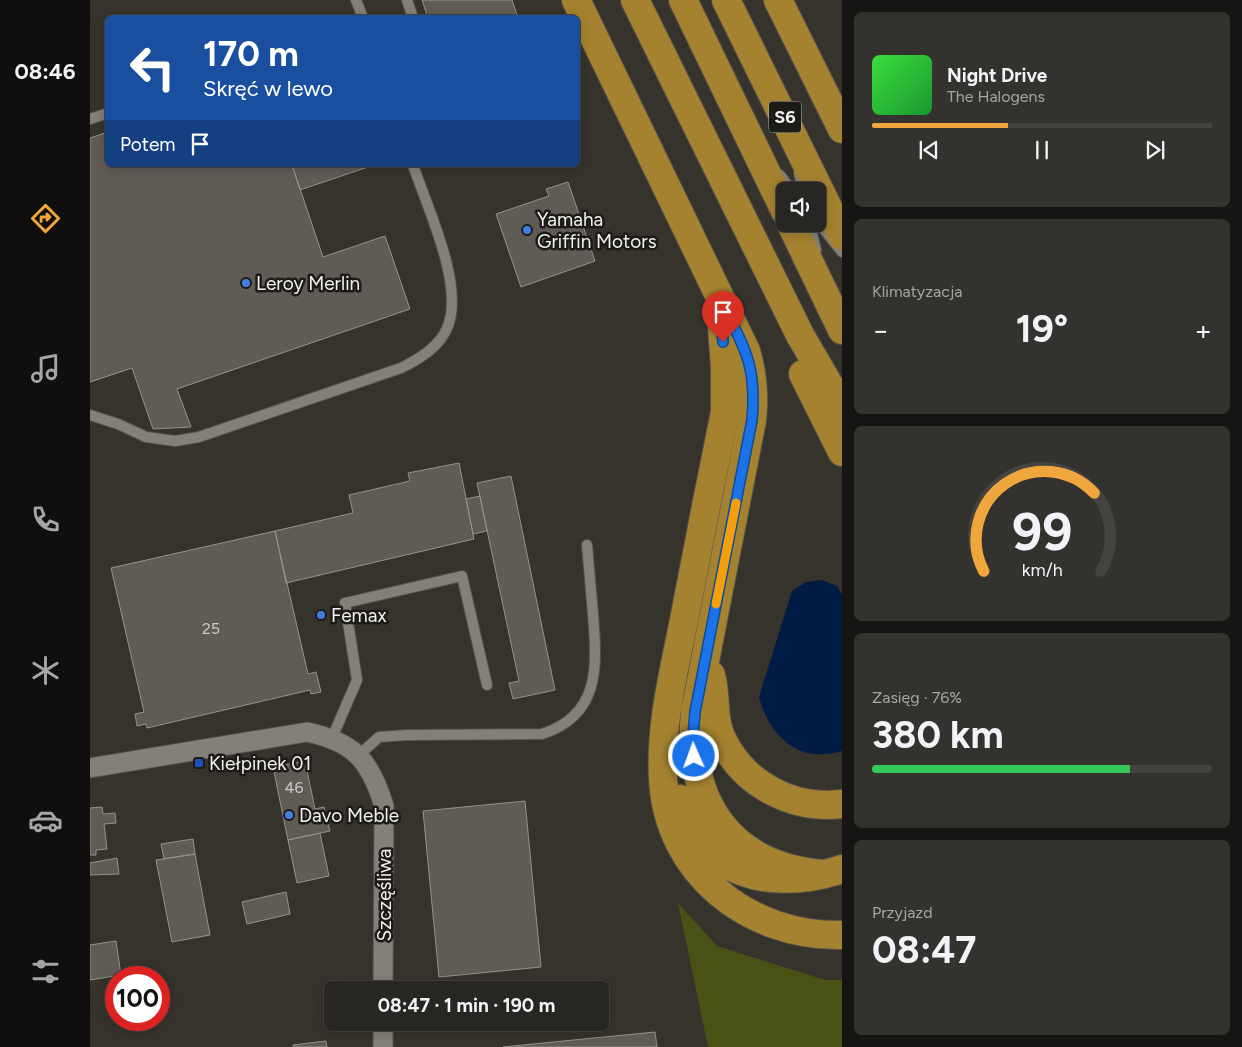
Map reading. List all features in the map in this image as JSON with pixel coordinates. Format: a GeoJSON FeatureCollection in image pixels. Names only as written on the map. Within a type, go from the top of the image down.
{"type":"FeatureCollection","features":[{"type":"Feature","properties":{"kind":"highway"},"geometry":{"type":"LineString","coordinates":[[576,0],[746,351],[753,375],[755,392],[752,420],[705,660],[693,736],[698,780],[708,803],[723,826],[734,838],[759,858],[790,869],[832,872]]}},
{"type":"Feature","properties":{"kind":"highway"},"geometry":{"type":"LineString","coordinates":[[636,0],[800,335],[842,407]]}},
{"type":"Feature","properties":{"kind":"highway","name":"S6"},"geometry":{"type":"LineString","coordinates":[[683,0],[776,191]]}},
{"type":"Feature","properties":{"kind":"highway","name":"S6"},"geometry":{"type":"LineString","coordinates":[[726,0],[842,236]]}},
{"type":"Feature","properties":{"kind":"highway"},"geometry":{"type":"LineString","coordinates":[[778,0],[842,129]]}},
{"type":"Feature","properties":{"kind":"highway"},"geometry":{"type":"LineString","coordinates":[[795,232],[842,330]]}},
{"type":"Feature","properties":{"kind":"highway"},"geometry":{"type":"LineString","coordinates":[[720,299],[725,367],[725,412],[672,682],[664,746],[663,778],[674,834],[701,876],[725,899],[749,915],[808,932],[842,935]]}},
{"type":"Feature","properties":{"kind":"highway"},"geometry":{"type":"LineString","coordinates":[[800,335],[801,369],[842,452]]}},
{"type":"Feature","properties":{"kind":"highway"},"geometry":{"type":"LineString","coordinates":[[705,660],[712,677],[715,714],[722,739],[739,764],[766,788],[780,796],[812,805],[842,804]]}},
{"type":"Feature","properties":{"kind":"highway"},"geometry":{"type":"LineString","coordinates":[[664,746],[671,758],[679,796],[690,825],[698,838],[719,860],[734,870],[769,878],[786,879],[832,872]]}},
{"type":"Feature","properties":{"kind":"street","name":"Szczęśliwa"},"geometry":{"type":"LineString","coordinates":[[90,768],[127,764],[292,733],[307,732],[332,738],[359,756],[376,779],[384,806],[383,981]]}},
{"type":"Feature","properties":{"kind":"street"},"geometry":{"type":"LineString","coordinates":[[383,1031],[383,1047]]}},
{"type":"Feature","properties":{"kind":"lane"},"geometry":{"type":"LineString","coordinates":[[356,0],[362,15]]}},
{"type":"Feature","properties":{"kind":"lane"},"geometry":{"type":"LineString","coordinates":[[408,0],[412,15]]}},
{"type":"Feature","properties":{"kind":"lane"},"geometry":{"type":"LineString","coordinates":[[90,118],[105,114]]}},
{"type":"Feature","properties":{"kind":"lane"},"geometry":{"type":"LineString","coordinates":[[788,123],[801,182]]}},
{"type":"Feature","properties":{"kind":"lane"},"geometry":{"type":"LineString","coordinates":[[751,140],[785,182]]}},
{"type":"Feature","properties":{"kind":"lane"},"geometry":{"type":"LineString","coordinates":[[90,415],[118,424],[146,438],[175,441],[199,437],[401,368],[425,356],[448,327],[451,308],[450,274],[414,167]]}},
{"type":"Feature","properties":{"kind":"lane"},"geometry":{"type":"LineString","coordinates":[[812,232],[826,295]]}},
{"type":"Feature","properties":{"kind":"lane"},"geometry":{"type":"LineString","coordinates":[[826,232],[842,252]]}},
{"type":"Feature","properties":{"kind":"lane"},"geometry":{"type":"LineString","coordinates":[[359,756],[379,737],[542,734],[561,728],[578,713],[590,690],[597,660],[587,545]]}},
{"type":"Feature","properties":{"kind":"lane"},"geometry":{"type":"LineString","coordinates":[[332,738],[357,680],[345,603],[462,576],[486,685]]}},
{"type":"Feature","properties":{"kind":"green space"},"geometry":{"type":"Polygon","coordinates":[[[678,903],[717,946],[825,980],[842,980],[842,1047],[708,1047],[678,903]]]}},
{"type":"Feature","properties":{"kind":"water"},"geometry":{"type":"Polygon","coordinates":[[[822,580],[837,586],[842,595],[842,751],[812,754],[789,744],[779,735],[764,711],[759,697],[792,591],[806,582],[822,580]]]}},
{"type":"Feature","properties":{"kind":"building"},"geometry":{"type":"Polygon","coordinates":[[[422,0],[512,0],[517,15],[427,15],[422,0]]]}},
{"type":"Feature","properties":{"kind":"building","name":"Leroy Merlin"},"geometry":{"type":"Polygon","coordinates":[[[105,133],[105,167],[293,167],[323,257],[385,236],[410,309],[177,389],[191,427],[153,429],[132,368],[90,382],[90,138],[105,133]]]}},
{"type":"Feature","properties":{"kind":"building"},"geometry":{"type":"Polygon","coordinates":[[[293,167],[368,167],[300,190],[293,167]]]}},
{"type":"Feature","properties":{"kind":"building"},"geometry":{"type":"Polygon","coordinates":[[[568,182],[595,261],[521,287],[496,214],[549,196],[546,189],[568,182]]]}},
{"type":"Feature","properties":{"kind":"building"},"geometry":{"type":"Polygon","coordinates":[[[459,463],[474,539],[286,583],[275,531],[353,513],[349,495],[410,481],[408,473],[459,463]]]}},
{"type":"Feature","properties":{"kind":"building"},"geometry":{"type":"Polygon","coordinates":[[[511,476],[555,690],[513,699],[509,683],[519,681],[477,483],[511,476]]]}},
{"type":"Feature","properties":{"kind":"building"},"geometry":{"type":"Polygon","coordinates":[[[480,496],[487,531],[473,534],[466,499],[480,496]]]}},
{"type":"Feature","properties":{"kind":"building"},"geometry":{"type":"Polygon","coordinates":[[[275,531],[308,674],[316,672],[321,692],[311,694],[310,690],[147,728],[146,724],[137,726],[135,714],[144,712],[111,568],[275,531]]]}},
{"type":"Feature","properties":{"kind":"building"},"geometry":{"type":"Polygon","coordinates":[[[305,761],[315,809],[324,807],[330,831],[288,840],[273,767],[305,761]]]}},
{"type":"Feature","properties":{"kind":"building"},"geometry":{"type":"Polygon","coordinates":[[[525,801],[541,967],[439,977],[423,811],[525,801]]]}},
{"type":"Feature","properties":{"kind":"building"},"geometry":{"type":"Polygon","coordinates":[[[102,807],[103,814],[115,813],[116,823],[104,824],[107,849],[96,850],[96,855],[90,855],[90,808],[102,807]]]}},
{"type":"Feature","properties":{"kind":"building"},"geometry":{"type":"Polygon","coordinates":[[[320,833],[329,876],[297,883],[288,840],[320,833]]]}},
{"type":"Feature","properties":{"kind":"building"},"geometry":{"type":"Polygon","coordinates":[[[193,839],[195,854],[164,859],[161,844],[193,839]]]}},
{"type":"Feature","properties":{"kind":"building"},"geometry":{"type":"Polygon","coordinates":[[[195,854],[210,935],[172,942],[156,860],[195,854]]]}},
{"type":"Feature","properties":{"kind":"building"},"geometry":{"type":"Polygon","coordinates":[[[117,858],[119,874],[90,875],[90,863],[117,858]]]}},
{"type":"Feature","properties":{"kind":"building"},"geometry":{"type":"Polygon","coordinates":[[[286,892],[290,914],[247,924],[242,902],[286,892]]]}},
{"type":"Feature","properties":{"kind":"building"},"geometry":{"type":"Polygon","coordinates":[[[116,941],[120,966],[105,966],[105,978],[90,980],[90,945],[116,941]]]}},
{"type":"Feature","properties":{"kind":"building"},"geometry":{"type":"Polygon","coordinates":[[[655,1032],[657,1047],[503,1047],[655,1032]]]}},
{"type":"Feature","properties":{"kind":"building"},"geometry":{"type":"Polygon","coordinates":[[[326,1041],[327,1047],[293,1047],[293,1045],[326,1041]]]}},
{"type":"Feature","properties":{"kind":"slow traffic"},"geometry":{"type":"LineString","coordinates":[[716,604],[736,503]]}},
{"type":"Feature","properties":{"kind":"place","name":"Yamaha Griffin Motors"},"geometry":{"type":"Point","coordinates":[527,230]}},
{"type":"Feature","properties":{"kind":"place","name":"Leroy Merlin"},"geometry":{"type":"Point","coordinates":[246,283]}},
{"type":"Feature","properties":{"kind":"place","name":"Femax"},"geometry":{"type":"Point","coordinates":[321,615]}},
{"type":"Feature","properties":{"kind":"place","name":"Kiełpinek 01"},"geometry":{"type":"Point","coordinates":[199,763]}},
{"type":"Feature","properties":{"kind":"place","name":"Davo Meble"},"geometry":{"type":"Point","coordinates":[289,815]}},
{"type":"Feature","properties":{"kind":"route"},"geometry":{"type":"LineString","coordinates":[[694,756],[695,712],[752,420],[755,392],[753,375],[746,351],[720,299],[723,342]]}}]}
